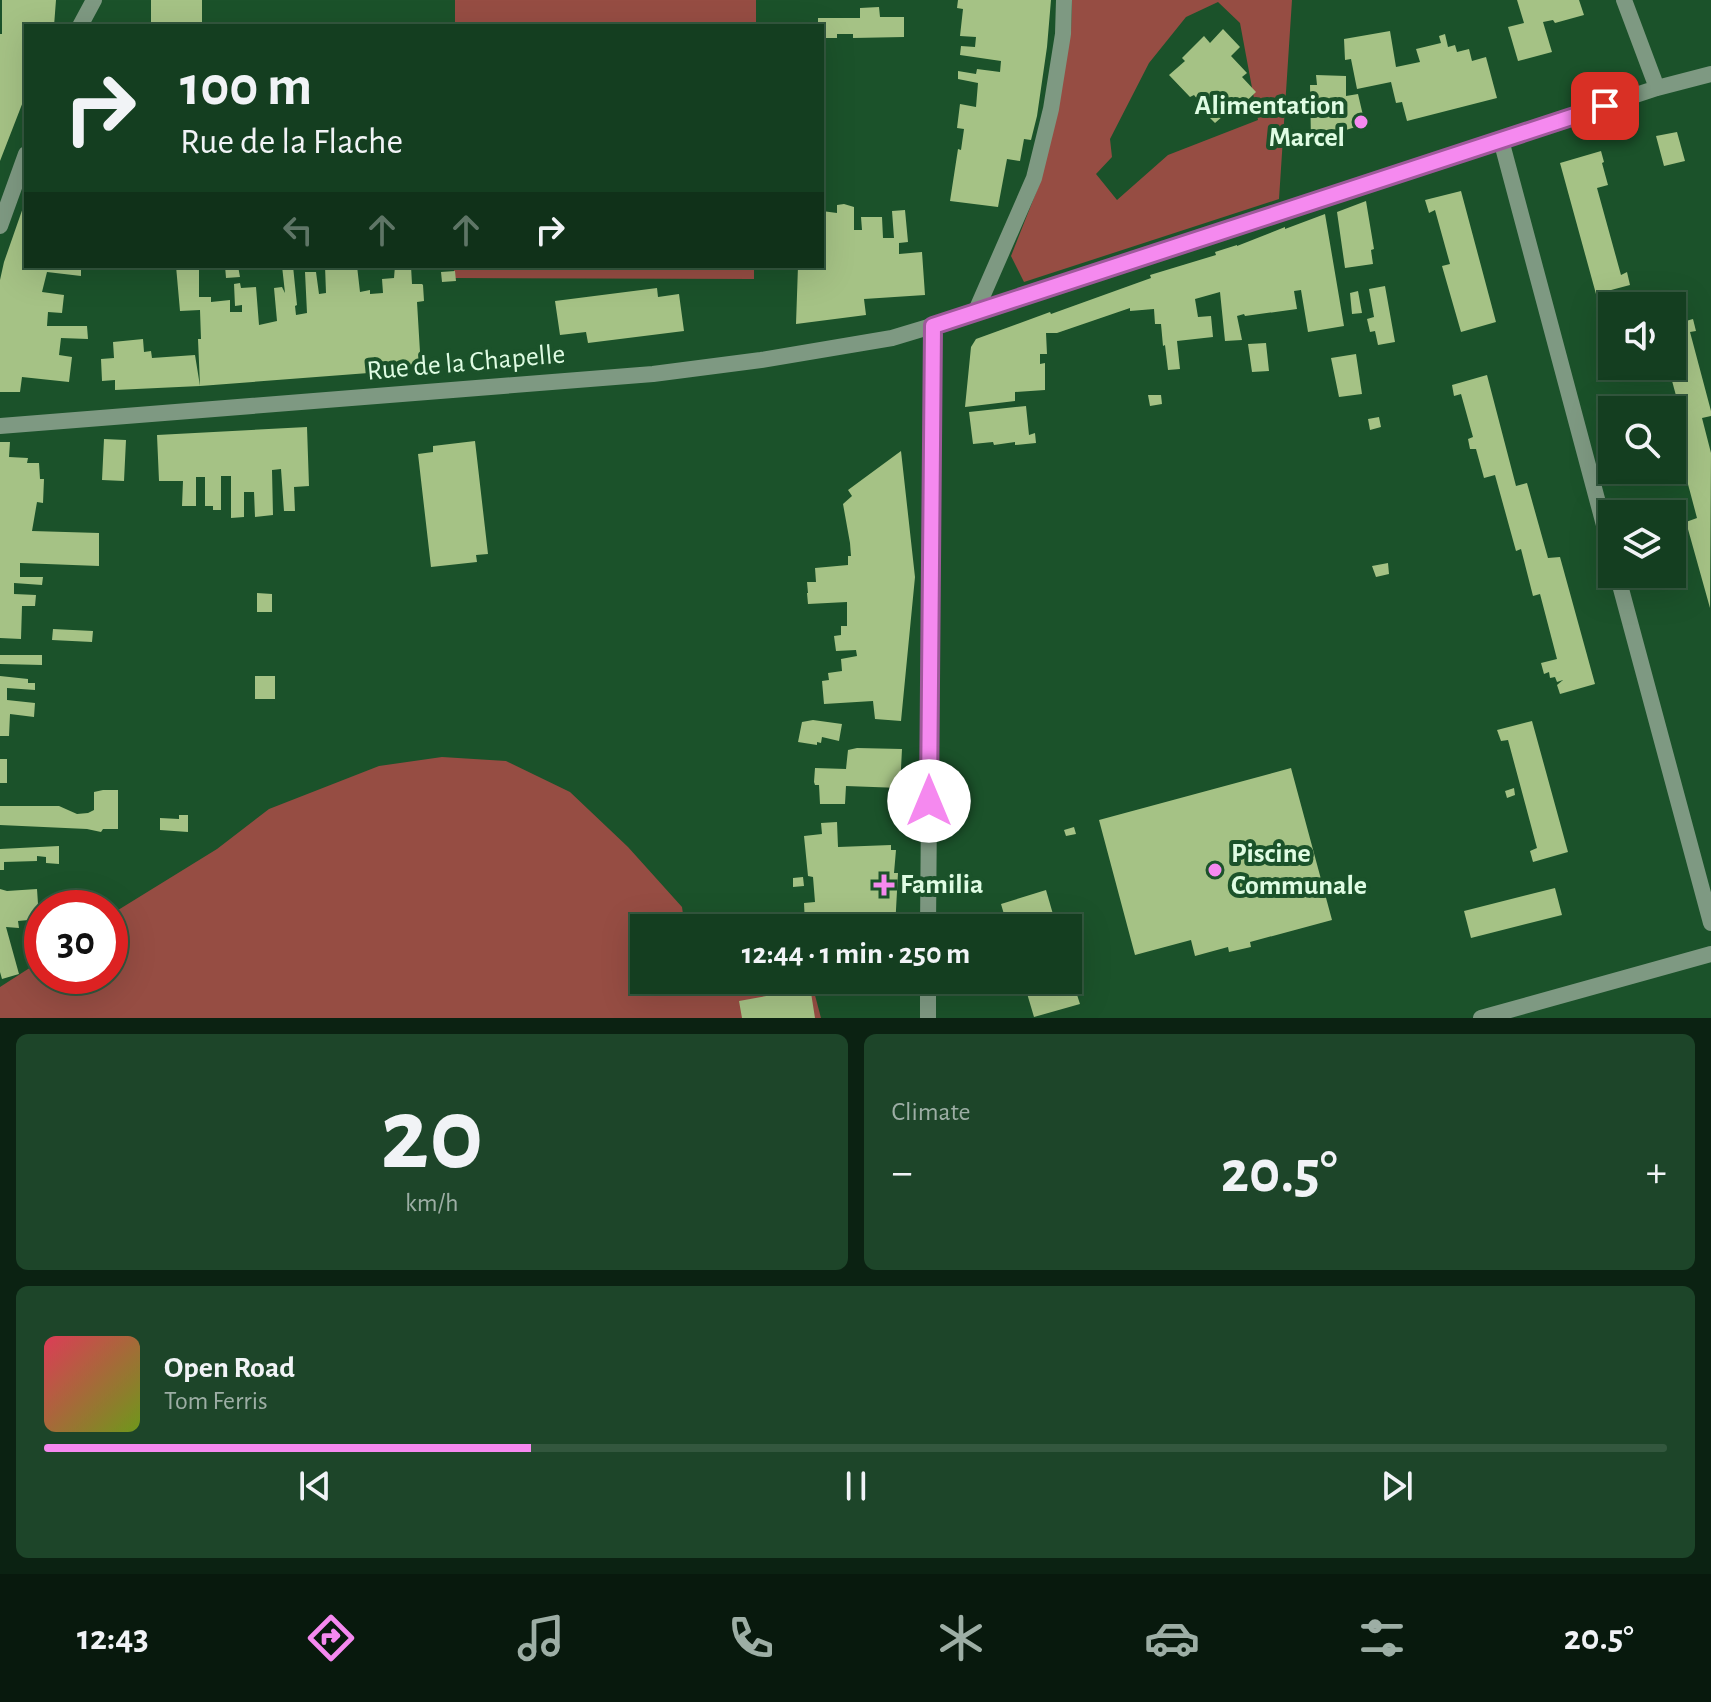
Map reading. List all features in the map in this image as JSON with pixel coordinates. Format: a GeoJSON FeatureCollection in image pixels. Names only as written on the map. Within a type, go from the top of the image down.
{"type":"FeatureCollection","features":[{"type":"Feature","properties":{"kind":"street"},"geometry":{"type":"LineString","coordinates":[[81,24],[94,0]]}},
{"type":"Feature","properties":{"kind":"street"},"geometry":{"type":"LineString","coordinates":[[975,313],[1034,178],[1051,109],[1063,34],[1064,0]]}},
{"type":"Feature","properties":{"kind":"street"},"geometry":{"type":"LineString","coordinates":[[1624,0],[1657,88]]}},
{"type":"Feature","properties":{"kind":"street","name":"Rue de la Chapelle"},"geometry":{"type":"LineString","coordinates":[[0,426],[653,374],[892,338],[1657,88],[1711,74]]}},
{"type":"Feature","properties":{"kind":"street"},"geometry":{"type":"LineString","coordinates":[[1501,140],[1598,503]]}},
{"type":"Feature","properties":{"kind":"street"},"geometry":{"type":"LineString","coordinates":[[0,226],[24,160]]}},
{"type":"Feature","properties":{"kind":"street"},"geometry":{"type":"LineString","coordinates":[[928,914],[933,326]]}},
{"type":"Feature","properties":{"kind":"street"},"geometry":{"type":"LineString","coordinates":[[1621,588],[1711,923]]}},
{"type":"Feature","properties":{"kind":"street"},"geometry":{"type":"LineString","coordinates":[[1481,1018],[1711,954]]}},
{"type":"Feature","properties":{"kind":"street"},"geometry":{"type":"LineString","coordinates":[[928,994],[928,1018]]}},
{"type":"Feature","properties":{"kind":"shaded area"},"geometry":{"type":"Polygon","coordinates":[[[455,0],[756,0],[756,24],[455,24],[455,0]]]}},
{"type":"Feature","properties":{"kind":"shaded area"},"geometry":{"type":"Polygon","coordinates":[[[1072,0],[1292,0],[1279,199],[1024,282],[1011,256],[1041,180],[1071,32],[1072,0]],[[1218,2],[1186,17],[1149,63],[1110,139],[1112,157],[1096,174],[1117,200],[1168,155],[1258,120],[1240,23],[1218,2]]]}},
{"type":"Feature","properties":{"kind":"shaded area"},"geometry":{"type":"Polygon","coordinates":[[[454,268],[754,268],[754,279],[454,278],[454,268]]]}},
{"type":"Feature","properties":{"kind":"shaded area"},"geometry":{"type":"Polygon","coordinates":[[[442,757],[506,761],[570,792],[628,847],[682,907],[683,914],[630,914],[630,994],[815,994],[821,1018],[0,1018],[0,987],[24,972],[24,994],[128,994],[128,904],[217,849],[269,809],[379,766],[442,757]]]}},
{"type":"Feature","properties":{"kind":"building"},"geometry":{"type":"Polygon","coordinates":[[[2,0],[56,0],[54,24],[24,24],[24,99],[0,161],[0,34],[2,0]]]}},
{"type":"Feature","properties":{"kind":"building"},"geometry":{"type":"Polygon","coordinates":[[[151,0],[202,0],[202,24],[151,24],[151,0]]]}},
{"type":"Feature","properties":{"kind":"building"},"geometry":{"type":"Polygon","coordinates":[[[958,0],[1051,0],[1047,47],[1031,140],[1024,139],[1020,161],[1007,159],[998,207],[950,201],[964,129],[957,128],[960,104],[976,107],[978,83],[958,79],[958,71],[976,74],[977,69],[1000,72],[1001,61],[960,55],[961,46],[975,47],[976,37],[960,36],[963,9],[957,8],[958,0]]]}},
{"type":"Feature","properties":{"kind":"building"},"geometry":{"type":"Polygon","coordinates":[[[1517,0],[1579,0],[1584,15],[1555,23],[1553,20],[1543,22],[1552,52],[1518,61],[1508,27],[1524,23],[1517,0]]]}},
{"type":"Feature","properties":{"kind":"building"},"geometry":{"type":"Polygon","coordinates":[[[879,7],[880,17],[904,17],[904,37],[853,38],[853,34],[837,34],[837,38],[824,38],[824,24],[818,24],[818,18],[860,18],[860,8],[879,7]]]}},
{"type":"Feature","properties":{"kind":"building"},"geometry":{"type":"Polygon","coordinates":[[[1223,29],[1240,47],[1231,56],[1247,73],[1242,77],[1256,92],[1234,113],[1231,109],[1215,123],[1195,103],[1198,100],[1194,95],[1190,97],[1169,75],[1185,61],[1182,58],[1204,36],[1210,43],[1223,29]]]}},
{"type":"Feature","properties":{"kind":"building"},"geometry":{"type":"Polygon","coordinates":[[[1390,31],[1396,67],[1420,62],[1416,49],[1441,43],[1439,36],[1445,34],[1448,47],[1455,45],[1457,52],[1469,49],[1472,61],[1486,57],[1497,98],[1407,121],[1402,102],[1396,103],[1391,82],[1357,89],[1351,59],[1345,60],[1344,39],[1390,31]]]}},
{"type":"Feature","properties":{"kind":"building"},"geometry":{"type":"Polygon","coordinates":[[[1316,75],[1346,76],[1346,96],[1358,94],[1365,124],[1311,141],[1310,85],[1317,85],[1316,75]]]}},
{"type":"Feature","properties":{"kind":"building"},"geometry":{"type":"Polygon","coordinates":[[[1677,132],[1685,161],[1664,166],[1656,136],[1677,132]]]}},
{"type":"Feature","properties":{"kind":"building"},"geometry":{"type":"Polygon","coordinates":[[[1601,151],[1608,185],[1597,188],[1621,275],[1627,272],[1630,285],[1596,294],[1560,163],[1601,151]]]}},
{"type":"Feature","properties":{"kind":"building"},"geometry":{"type":"Polygon","coordinates":[[[1461,191],[1496,322],[1461,332],[1442,266],[1450,264],[1435,210],[1429,213],[1425,200],[1461,191]]]}},
{"type":"Feature","properties":{"kind":"building"},"geometry":{"type":"Polygon","coordinates":[[[1366,201],[1374,249],[1371,250],[1373,264],[1345,268],[1337,212],[1366,201]]]}},
{"type":"Feature","properties":{"kind":"building"},"geometry":{"type":"Polygon","coordinates":[[[24,205],[24,268],[81,268],[81,276],[47,272],[42,292],[64,295],[62,313],[48,312],[47,326],[87,326],[88,339],[61,338],[59,355],[72,357],[69,382],[22,377],[20,392],[0,392],[0,280],[24,205]]]}},
{"type":"Feature","properties":{"kind":"building"},"geometry":{"type":"Polygon","coordinates":[[[837,205],[854,207],[854,230],[862,230],[861,217],[882,217],[883,238],[894,238],[892,211],[905,210],[908,242],[899,243],[899,254],[922,252],[925,295],[864,299],[866,315],[796,324],[798,268],[824,268],[824,211],[837,213],[837,205]]]}},
{"type":"Feature","properties":{"kind":"building"},"geometry":{"type":"Polygon","coordinates":[[[1325,214],[1344,326],[1308,332],[1301,290],[1294,291],[1297,309],[1237,316],[1242,340],[1225,341],[1220,292],[1195,299],[1198,317],[1211,316],[1213,337],[1177,341],[1180,369],[1168,370],[1161,324],[1155,324],[1154,309],[1130,311],[1130,308],[1057,333],[1046,333],[1047,354],[1040,354],[1040,364],[1045,363],[1045,390],[1015,392],[1015,401],[965,407],[971,347],[976,339],[1325,214]]]}},
{"type":"Feature","properties":{"kind":"building"},"geometry":{"type":"Polygon","coordinates":[[[176,268],[199,268],[199,297],[211,297],[211,302],[230,300],[230,312],[242,312],[242,305],[235,306],[234,284],[240,283],[241,288],[256,287],[259,325],[277,321],[274,288],[282,287],[285,293],[282,268],[293,268],[296,315],[307,313],[305,272],[316,272],[319,294],[326,293],[325,268],[357,268],[360,292],[370,290],[370,294],[383,293],[382,279],[394,278],[395,268],[411,268],[412,284],[423,285],[424,301],[417,302],[421,369],[200,386],[200,310],[180,311],[176,268]]]}},
{"type":"Feature","properties":{"kind":"building"},"geometry":{"type":"Polygon","coordinates":[[[225,268],[238,268],[240,277],[226,278],[225,268]]]}},
{"type":"Feature","properties":{"kind":"building"},"geometry":{"type":"Polygon","coordinates":[[[455,271],[456,281],[442,282],[441,272],[455,271]]]}},
{"type":"Feature","properties":{"kind":"building"},"geometry":{"type":"Polygon","coordinates":[[[1385,286],[1395,342],[1378,345],[1375,331],[1370,332],[1367,319],[1374,317],[1369,289],[1385,286]]]}},
{"type":"Feature","properties":{"kind":"building"},"geometry":{"type":"Polygon","coordinates":[[[657,288],[658,297],[679,294],[684,331],[588,343],[586,332],[560,335],[555,301],[657,288]]]}},
{"type":"Feature","properties":{"kind":"building"},"geometry":{"type":"Polygon","coordinates":[[[1358,291],[1362,313],[1352,314],[1350,293],[1358,291]]]}},
{"type":"Feature","properties":{"kind":"building"},"geometry":{"type":"Polygon","coordinates":[[[1693,319],[1696,331],[1690,332],[1711,411],[1711,416],[1702,418],[1711,453],[1710,608],[1686,522],[1697,518],[1686,477],[1686,396],[1676,396],[1672,380],[1686,380],[1686,321],[1693,319]]]}},
{"type":"Feature","properties":{"kind":"building"},"geometry":{"type":"Polygon","coordinates":[[[143,339],[144,352],[151,351],[152,358],[195,355],[200,386],[115,390],[115,380],[102,381],[101,359],[114,358],[113,342],[143,339]]]}},
{"type":"Feature","properties":{"kind":"building"},"geometry":{"type":"Polygon","coordinates":[[[1266,343],[1269,371],[1252,372],[1248,344],[1266,343]]]}},
{"type":"Feature","properties":{"kind":"building"},"geometry":{"type":"Polygon","coordinates":[[[1356,354],[1362,394],[1339,397],[1331,358],[1356,354]]]}},
{"type":"Feature","properties":{"kind":"building"},"geometry":{"type":"Polygon","coordinates":[[[1487,375],[1516,486],[1527,483],[1548,558],[1560,557],[1595,684],[1560,694],[1557,685],[1563,680],[1557,682],[1555,677],[1550,678],[1549,672],[1544,674],[1541,663],[1557,659],[1540,594],[1533,596],[1521,549],[1516,551],[1495,475],[1484,478],[1476,449],[1470,449],[1468,439],[1473,437],[1461,394],[1454,396],[1452,385],[1487,375]]]}},
{"type":"Feature","properties":{"kind":"building"},"geometry":{"type":"Polygon","coordinates":[[[1148,395],[1161,395],[1162,404],[1150,406],[1148,395]]]}},
{"type":"Feature","properties":{"kind":"building"},"geometry":{"type":"Polygon","coordinates":[[[1026,406],[1029,435],[1035,433],[1036,443],[973,444],[969,412],[1026,406]]]}},
{"type":"Feature","properties":{"kind":"building"},"geometry":{"type":"Polygon","coordinates":[[[1379,417],[1381,427],[1370,430],[1368,419],[1379,417]]]}},
{"type":"Feature","properties":{"kind":"building"},"geometry":{"type":"Polygon","coordinates":[[[307,427],[309,486],[294,487],[295,511],[284,511],[281,469],[272,470],[273,515],[255,517],[254,492],[244,492],[244,517],[231,518],[231,476],[221,476],[221,510],[205,506],[205,477],[196,477],[196,506],[182,506],[183,481],[159,481],[157,435],[307,427]]]}},
{"type":"Feature","properties":{"kind":"building"},"geometry":{"type":"Polygon","coordinates":[[[104,439],[126,440],[124,481],[102,480],[104,439]]]}},
{"type":"Feature","properties":{"kind":"building"},"geometry":{"type":"Polygon","coordinates":[[[475,441],[488,554],[476,555],[477,562],[431,567],[418,454],[433,452],[433,446],[475,441]]]}},
{"type":"Feature","properties":{"kind":"building"},"geometry":{"type":"Polygon","coordinates":[[[0,442],[10,442],[9,457],[28,458],[27,463],[39,463],[40,479],[44,479],[43,503],[37,502],[32,531],[99,533],[99,566],[20,563],[20,577],[43,577],[42,585],[14,583],[14,594],[36,595],[35,606],[22,606],[21,639],[0,638],[0,442]]]}},
{"type":"Feature","properties":{"kind":"building"},"geometry":{"type":"Polygon","coordinates":[[[901,451],[915,577],[901,721],[875,719],[873,701],[824,704],[822,681],[829,680],[828,673],[842,671],[841,659],[857,656],[856,650],[836,651],[834,636],[841,635],[841,626],[847,626],[847,602],[808,604],[807,582],[816,582],[815,568],[848,565],[850,543],[843,504],[852,496],[848,490],[901,451]]]}},
{"type":"Feature","properties":{"kind":"building"},"geometry":{"type":"Polygon","coordinates":[[[1388,563],[1389,574],[1376,577],[1372,566],[1388,563]]]}},
{"type":"Feature","properties":{"kind":"building"},"geometry":{"type":"Polygon","coordinates":[[[257,593],[272,594],[272,612],[257,612],[257,593]]]}},
{"type":"Feature","properties":{"kind":"building"},"geometry":{"type":"Polygon","coordinates":[[[53,629],[93,631],[92,642],[52,640],[53,629]]]}},
{"type":"Feature","properties":{"kind":"building"},"geometry":{"type":"Polygon","coordinates":[[[0,655],[42,655],[42,665],[0,664],[0,655]]]}},
{"type":"Feature","properties":{"kind":"building"},"geometry":{"type":"Polygon","coordinates":[[[0,676],[28,679],[28,683],[35,683],[35,690],[7,688],[7,700],[35,703],[34,717],[10,714],[9,736],[0,736],[0,676]]]}},
{"type":"Feature","properties":{"kind":"building"},"geometry":{"type":"Polygon","coordinates":[[[255,676],[275,676],[275,699],[255,699],[255,676]]]}},
{"type":"Feature","properties":{"kind":"building"},"geometry":{"type":"Polygon","coordinates":[[[813,720],[842,724],[839,741],[822,737],[817,745],[798,742],[802,722],[813,720]]]}},
{"type":"Feature","properties":{"kind":"building"},"geometry":{"type":"Polygon","coordinates":[[[1532,721],[1568,852],[1533,862],[1530,851],[1537,848],[1508,740],[1501,741],[1497,730],[1532,721]]]}},
{"type":"Feature","properties":{"kind":"building"},"geometry":{"type":"Polygon","coordinates":[[[902,749],[900,788],[846,786],[845,804],[820,804],[819,785],[814,782],[815,768],[846,769],[848,750],[902,749]]]}},
{"type":"Feature","properties":{"kind":"building"},"geometry":{"type":"Polygon","coordinates":[[[0,759],[7,759],[7,783],[0,783],[0,759]]]}},
{"type":"Feature","properties":{"kind":"building","name":"Piscine Communale"},"geometry":{"type":"Polygon","coordinates":[[[1291,768],[1332,920],[1250,942],[1251,947],[1229,952],[1228,947],[1195,956],[1191,940],[1135,955],[1099,820],[1291,768]]]}},
{"type":"Feature","properties":{"kind":"building"},"geometry":{"type":"Polygon","coordinates":[[[1514,788],[1515,795],[1507,798],[1505,791],[1514,788]]]}},
{"type":"Feature","properties":{"kind":"building"},"geometry":{"type":"Polygon","coordinates":[[[118,790],[118,829],[103,829],[101,832],[0,825],[0,806],[59,806],[77,814],[88,813],[94,810],[94,792],[118,790]]]}},
{"type":"Feature","properties":{"kind":"building"},"geometry":{"type":"Polygon","coordinates":[[[179,815],[188,815],[188,832],[160,830],[160,818],[179,819],[179,815]]]}},
{"type":"Feature","properties":{"kind":"building"},"geometry":{"type":"Polygon","coordinates":[[[837,822],[838,847],[891,845],[891,850],[896,850],[896,914],[805,914],[804,903],[815,902],[813,877],[808,876],[804,836],[822,834],[821,823],[837,822]]]}},
{"type":"Feature","properties":{"kind":"building"},"geometry":{"type":"Polygon","coordinates":[[[1074,827],[1076,834],[1066,836],[1064,830],[1074,827]]]}},
{"type":"Feature","properties":{"kind":"building"},"geometry":{"type":"Polygon","coordinates":[[[59,846],[59,864],[46,863],[46,857],[37,856],[37,861],[4,862],[4,870],[0,870],[0,849],[59,846]]]}},
{"type":"Feature","properties":{"kind":"building"},"geometry":{"type":"Polygon","coordinates":[[[803,877],[804,886],[793,887],[793,878],[803,877]]]}},
{"type":"Feature","properties":{"kind":"building"},"geometry":{"type":"Polygon","coordinates":[[[1555,888],[1562,915],[1471,938],[1464,911],[1555,888]]]}},
{"type":"Feature","properties":{"kind":"building"},"geometry":{"type":"Polygon","coordinates":[[[0,889],[37,889],[24,890],[24,920],[18,921],[19,928],[6,927],[19,974],[2,979],[0,889]]]}},
{"type":"Feature","properties":{"kind":"building"},"geometry":{"type":"Polygon","coordinates":[[[1046,890],[1053,914],[1004,914],[1001,904],[1046,890]]]}},
{"type":"Feature","properties":{"kind":"building"},"geometry":{"type":"Polygon","coordinates":[[[778,994],[811,994],[815,1018],[742,1018],[739,1001],[778,994]]]}},
{"type":"Feature","properties":{"kind":"building"},"geometry":{"type":"Polygon","coordinates":[[[1027,994],[1077,994],[1080,1004],[1034,1017],[1027,994]]]}},
{"type":"Feature","properties":{"kind":"place","name":"Alimentation Marcel"},"geometry":{"type":"Point","coordinates":[1361,122]}},
{"type":"Feature","properties":{"kind":"place","name":"Piscine Communale"},"geometry":{"type":"Point","coordinates":[1215,870]}},
{"type":"Feature","properties":{"kind":"place","name":"Familia"},"geometry":{"type":"Point","coordinates":[884,885]}},
{"type":"Feature","properties":{"kind":"route"},"geometry":{"type":"LineString","coordinates":[[929,801],[933,326],[1605,106]]}}]}
